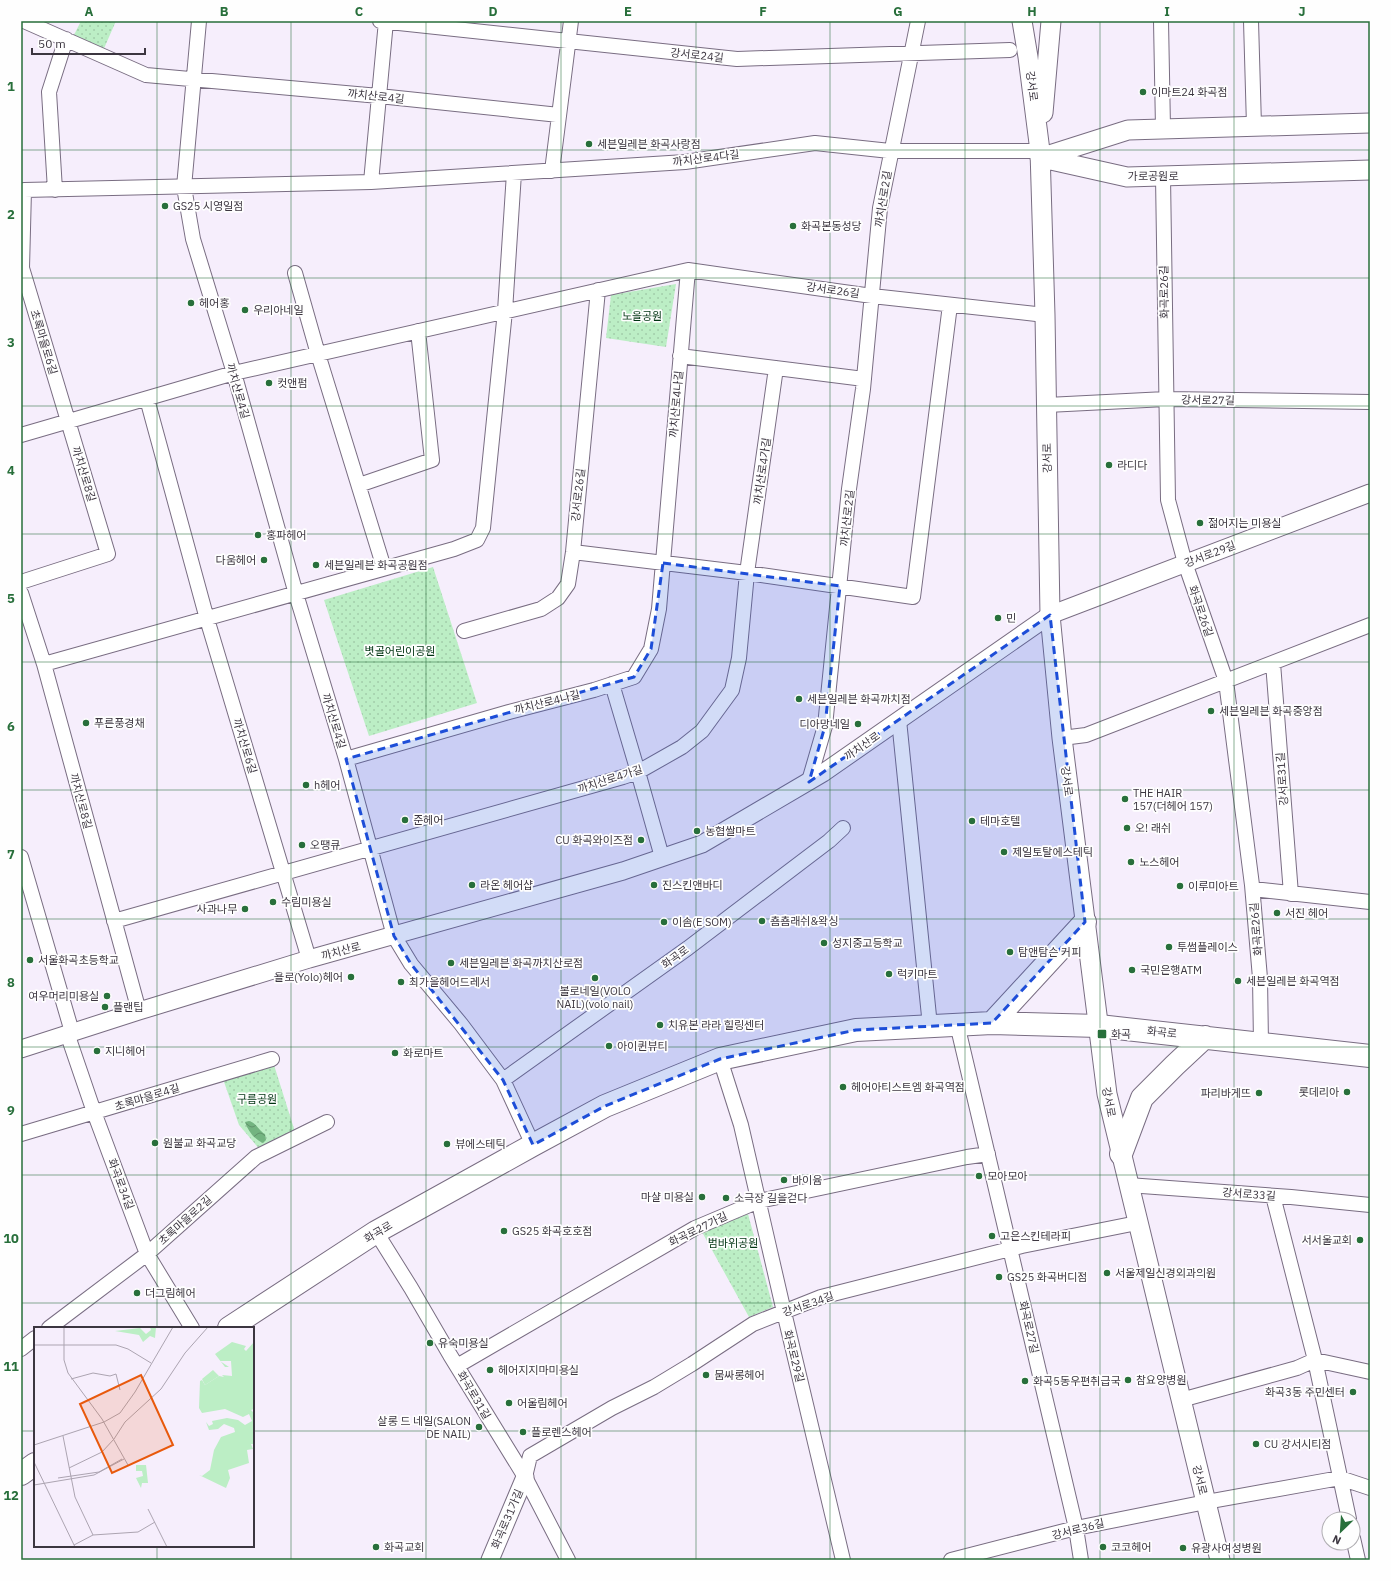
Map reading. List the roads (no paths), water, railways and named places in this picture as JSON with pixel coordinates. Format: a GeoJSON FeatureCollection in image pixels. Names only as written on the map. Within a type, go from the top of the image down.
{"type":"FeatureCollection","features":[{"type":"Feature","properties":{"kind":"main road","name":"강서로"},"geometry":{"type":"LineString","coordinates":[[1022,21],[1040,154],[1047,406],[1050,615],[1062,738],[1107,1094],[1137,1223],[1220,1560]]}},
{"type":"Feature","properties":{"kind":"main road","name":"강서로"},"geometry":{"type":"LineString","coordinates":[[1040,154],[1051,21]]}},
{"type":"Feature","properties":{"kind":"main road"},"geometry":{"type":"LineString","coordinates":[[1040,154],[1128,130],[1370,123]]}},
{"type":"Feature","properties":{"kind":"main road","name":"가로공원로"},"geometry":{"type":"LineString","coordinates":[[1040,154],[1127,178],[1370,170]]}},
{"type":"Feature","properties":{"kind":"main road"},"geometry":{"type":"LineString","coordinates":[[992,1024],[1085,922]]}},
{"type":"Feature","properties":{"kind":"main road","name":"화곡로"},"geometry":{"type":"LineString","coordinates":[[230,1327],[376,1232],[533,1145],[605,1106],[720,1059],[856,1030],[957,1024],[1099,1026],[1370,1056]]}},
{"type":"Feature","properties":{"kind":"main road"},"geometry":{"type":"LineString","coordinates":[[1121,1154],[1142,1098],[1174,1065],[1205,1037]]}},
{"type":"Feature","properties":{"kind":"main road"},"geometry":{"type":"LineString","coordinates":[[21,1474],[34,1465]]}},
{"type":"Feature","properties":{"kind":"street","name":"까치산로4길"},"geometry":{"type":"LineString","coordinates":[[24,21],[146,75],[379,96],[559,115]]}},
{"type":"Feature","properties":{"kind":"street","name":"까치산로4길"},"geometry":{"type":"LineString","coordinates":[[199,21],[184,187],[193,239],[234,374],[296,594],[346,759],[394,936]]}},
{"type":"Feature","properties":{"kind":"street"},"geometry":{"type":"LineString","coordinates":[[371,182],[384,21]]}},
{"type":"Feature","properties":{"kind":"street","name":"강서로24길"},"geometry":{"type":"LineString","coordinates":[[384,21],[737,59],[1010,50]]}},
{"type":"Feature","properties":{"kind":"street"},"geometry":{"type":"LineString","coordinates":[[552,170],[571,21]]}},
{"type":"Feature","properties":{"kind":"street","name":"까치산로2길"},"geometry":{"type":"LineString","coordinates":[[809,781],[825,726],[849,489],[864,379],[880,208],[890,151],[918,21]]}},
{"type":"Feature","properties":{"kind":"street"},"geometry":{"type":"LineString","coordinates":[[1161,21],[1163,128]]}},
{"type":"Feature","properties":{"kind":"street"},"geometry":{"type":"LineString","coordinates":[[1251,21],[1254,126]]}},
{"type":"Feature","properties":{"kind":"street"},"geometry":{"type":"LineString","coordinates":[[66,39],[50,92],[55,190],[184,187]]}},
{"type":"Feature","properties":{"kind":"street","name":"까치산로4다길"},"geometry":{"type":"LineString","coordinates":[[184,187],[371,182],[685,162],[815,142],[890,151],[1040,154]]}},
{"type":"Feature","properties":{"kind":"street"},"geometry":{"type":"LineString","coordinates":[[44,664],[454,549],[477,540],[483,528],[505,312],[514,173]]}},
{"type":"Feature","properties":{"kind":"street","name":"화곡로26길"},"geometry":{"type":"LineString","coordinates":[[1162,177],[1168,500],[1184,564],[1226,681],[1253,890],[1260,978],[1261,1043]]}},
{"type":"Feature","properties":{"kind":"street","name":"초록마을로6길"},"geometry":{"type":"LineString","coordinates":[[55,190],[24,190],[22,268],[68,421]]}},
{"type":"Feature","properties":{"kind":"street","name":"강서로26길"},"geometry":{"type":"LineString","coordinates":[[234,374],[688,270],[872,296],[1045,315]]}},
{"type":"Feature","properties":{"kind":"street","name":"까치산로4나길"},"geometry":{"type":"LineString","coordinates":[[346,759],[503,713],[594,690],[634,676],[651,649],[659,609],[688,270]]}},
{"type":"Feature","properties":{"kind":"street"},"geometry":{"type":"LineString","coordinates":[[295,273],[318,354],[384,568]]}},
{"type":"Feature","properties":{"kind":"street","name":"강서로26길"},"geometry":{"type":"LineString","coordinates":[[464,631],[541,609],[558,598],[568,584],[573,552],[598,290]]}},
{"type":"Feature","properties":{"kind":"street"},"geometry":{"type":"LineString","coordinates":[[573,552],[747,573],[913,597],[950,305]]}},
{"type":"Feature","properties":{"kind":"street"},"geometry":{"type":"LineString","coordinates":[[359,485],[432,460],[418,331]]}},
{"type":"Feature","properties":{"kind":"street"},"geometry":{"type":"LineString","coordinates":[[680,356],[864,379]]}},
{"type":"Feature","properties":{"kind":"street","name":"까치산로4가길"},"geometry":{"type":"LineString","coordinates":[[371,848],[638,772],[682,748],[702,731],[732,690],[739,658],[747,573],[776,368]]}},
{"type":"Feature","properties":{"kind":"street"},"geometry":{"type":"LineString","coordinates":[[21,435],[234,374]]}},
{"type":"Feature","properties":{"kind":"street","name":"까치산로6길"},"geometry":{"type":"LineString","coordinates":[[147,399],[207,618],[309,960]]}},
{"type":"Feature","properties":{"kind":"street","name":"강서로27길"},"geometry":{"type":"LineString","coordinates":[[1047,406],[1166,399],[1370,402]]}},
{"type":"Feature","properties":{"kind":"street","name":"까치산로8길"},"geometry":{"type":"LineString","coordinates":[[21,582],[108,554],[68,421]]}},
{"type":"Feature","properties":{"kind":"street","name":"강서로29길"},"geometry":{"type":"LineString","coordinates":[[1050,615],[1370,493]]}},
{"type":"Feature","properties":{"kind":"street","name":"까치산로8길"},"geometry":{"type":"LineString","coordinates":[[21,593],[44,664],[139,1011]]}},
{"type":"Feature","properties":{"kind":"street","name":"까치산로"},"geometry":{"type":"LineString","coordinates":[[21,1049],[70,1032],[309,960],[623,871],[702,844],[809,781],[1050,615]]}},
{"type":"Feature","properties":{"kind":"street"},"geometry":{"type":"LineString","coordinates":[[1062,738],[1086,735],[1370,625]]}},
{"type":"Feature","properties":{"kind":"street","name":"강서로31길"},"geometry":{"type":"LineString","coordinates":[[1273,662],[1291,894]]}},
{"type":"Feature","properties":{"kind":"street"},"geometry":{"type":"LineString","coordinates":[[612,684],[662,857]]}},
{"type":"Feature","properties":{"kind":"street"},"geometry":{"type":"LineString","coordinates":[[899,720],[930,1026]]}},
{"type":"Feature","properties":{"kind":"street","name":"화곡로"},"geometry":{"type":"LineString","coordinates":[[503,1080],[688,948],[823,846],[843,828]]}},
{"type":"Feature","properties":{"kind":"street"},"geometry":{"type":"LineString","coordinates":[[114,921],[371,848]]}},
{"type":"Feature","properties":{"kind":"street","name":"화곡로34길"},"geometry":{"type":"LineString","coordinates":[[21,857],[94,1112],[147,1254],[191,1327]]}},
{"type":"Feature","properties":{"kind":"street"},"geometry":{"type":"LineString","coordinates":[[1253,890],[1370,902]]}},
{"type":"Feature","properties":{"kind":"street"},"geometry":{"type":"LineString","coordinates":[[394,936],[411,964],[461,1024],[503,1080],[533,1145]]}},
{"type":"Feature","properties":{"kind":"street","name":"화곡로27길"},"geometry":{"type":"LineString","coordinates":[[957,1024],[1076,1528],[1081,1560]]}},
{"type":"Feature","properties":{"kind":"street","name":"화곡로29길"},"geometry":{"type":"LineString","coordinates":[[720,1059],[741,1125],[843,1560]]}},
{"type":"Feature","properties":{"kind":"street","name":"초록마을로4길"},"geometry":{"type":"LineString","coordinates":[[21,1134],[272,1060]]}},
{"type":"Feature","properties":{"kind":"street","name":"초록마을로2길"},"geometry":{"type":"LineString","coordinates":[[50,1327],[147,1254],[256,1157],[327,1122]]}},
{"type":"Feature","properties":{"kind":"street","name":"화곡로27가길"},"geometry":{"type":"LineString","coordinates":[[456,1366],[695,1228],[758,1202],[967,1157],[988,1154]]}},
{"type":"Feature","properties":{"kind":"street","name":"강서로33길"},"geometry":{"type":"LineString","coordinates":[[1128,1185],[1370,1205]]}},
{"type":"Feature","properties":{"kind":"street"},"geometry":{"type":"LineString","coordinates":[[1273,1196],[1315,1360],[1347,1511]]}},
{"type":"Feature","properties":{"kind":"street","name":"강서로34길"},"geometry":{"type":"LineString","coordinates":[[524,1478],[530,1456],[612,1408],[654,1387],[705,1356],[752,1324],[821,1297],[1022,1246],[1137,1223]]}},
{"type":"Feature","properties":{"kind":"street","name":"화곡로31길"},"geometry":{"type":"LineString","coordinates":[[376,1232],[524,1478],[568,1560]]}},
{"type":"Feature","properties":{"kind":"street"},"geometry":{"type":"LineString","coordinates":[[21,1349],[34,1339]]}},
{"type":"Feature","properties":{"kind":"street"},"geometry":{"type":"LineString","coordinates":[[1181,1400],[1297,1368],[1315,1360],[1370,1372]]}},
{"type":"Feature","properties":{"kind":"street","name":"화곡로31가길"},"geometry":{"type":"LineString","coordinates":[[490,1560],[524,1478]]}},
{"type":"Feature","properties":{"kind":"street"},"geometry":{"type":"LineString","coordinates":[[1340,1478],[1370,1488]]}},
{"type":"Feature","properties":{"kind":"street","name":"강서로36길"},"geometry":{"type":"LineString","coordinates":[[951,1560],[1076,1528],[1206,1502],[1340,1478]]}},
{"type":"Feature","properties":{"kind":"water"},"geometry":{"type":"Polygon","coordinates":[[[249,1121],[254,1123],[265,1134],[266,1140],[263,1143],[254,1137],[248,1129],[245,1122],[249,1121]]]}},
{"type":"Feature","properties":{"kind":"place","name":"이마트24 화곡점"},"geometry":{"type":"Point","coordinates":[1143,92]}},
{"type":"Feature","properties":{"kind":"place","name":"세븐일레븐 화곡사랑점"},"geometry":{"type":"Point","coordinates":[589,144]}},
{"type":"Feature","properties":{"kind":"place","name":"GS25 시영일점"},"geometry":{"type":"Point","coordinates":[165,206]}},
{"type":"Feature","properties":{"kind":"place","name":"화곡본동성당"},"geometry":{"type":"Point","coordinates":[793,226]}},
{"type":"Feature","properties":{"kind":"place","name":"헤어홍"},"geometry":{"type":"Point","coordinates":[191,303]}},
{"type":"Feature","properties":{"kind":"place","name":"우리아네일"},"geometry":{"type":"Point","coordinates":[245,310]}},
{"type":"Feature","properties":{"kind":"place","name":"컷앤펌"},"geometry":{"type":"Point","coordinates":[269,383]}},
{"type":"Feature","properties":{"kind":"place","name":"라디다"},"geometry":{"type":"Point","coordinates":[1109,465]}},
{"type":"Feature","properties":{"kind":"place","name":"젊어지는 미용실"},"geometry":{"type":"Point","coordinates":[1200,523]}},
{"type":"Feature","properties":{"kind":"place","name":"홍파헤어"},"geometry":{"type":"Point","coordinates":[258,535]}},
{"type":"Feature","properties":{"kind":"place","name":"다움헤어"},"geometry":{"type":"Point","coordinates":[264,560]}},
{"type":"Feature","properties":{"kind":"place","name":"세븐일레븐 화곡공원점"},"geometry":{"type":"Point","coordinates":[316,565]}},
{"type":"Feature","properties":{"kind":"place","name":"민"},"geometry":{"type":"Point","coordinates":[998,618]}},
{"type":"Feature","properties":{"kind":"place","name":"세븐일레븐 화곡까치점"},"geometry":{"type":"Point","coordinates":[799,699]}},
{"type":"Feature","properties":{"kind":"place","name":"세븐일레븐 화곡중앙점"},"geometry":{"type":"Point","coordinates":[1211,711]}},
{"type":"Feature","properties":{"kind":"place","name":"푸른풍경채"},"geometry":{"type":"Point","coordinates":[86,723]}},
{"type":"Feature","properties":{"kind":"place","name":"디아망네일"},"geometry":{"type":"Point","coordinates":[858,724]}},
{"type":"Feature","properties":{"kind":"place","name":"h헤어"},"geometry":{"type":"Point","coordinates":[306,785]}},
{"type":"Feature","properties":{"kind":"place","name":"THE HAIR 157(더헤어 157)"},"geometry":{"type":"Point","coordinates":[1125,799]}},
{"type":"Feature","properties":{"kind":"place","name":"준헤어"},"geometry":{"type":"Point","coordinates":[405,820]}},
{"type":"Feature","properties":{"kind":"place","name":"테마호텔"},"geometry":{"type":"Point","coordinates":[972,821]}},
{"type":"Feature","properties":{"kind":"place","name":"오! 래쉬"},"geometry":{"type":"Point","coordinates":[1127,828]}},
{"type":"Feature","properties":{"kind":"place","name":"농협쌀마트"},"geometry":{"type":"Point","coordinates":[697,831]}},
{"type":"Feature","properties":{"kind":"place","name":"CU 화곡와이즈점"},"geometry":{"type":"Point","coordinates":[641,840]}},
{"type":"Feature","properties":{"kind":"place","name":"오땡큐"},"geometry":{"type":"Point","coordinates":[302,845]}},
{"type":"Feature","properties":{"kind":"place","name":"제일토탈에스테틱"},"geometry":{"type":"Point","coordinates":[1004,852]}},
{"type":"Feature","properties":{"kind":"place","name":"노스헤어"},"geometry":{"type":"Point","coordinates":[1131,862]}},
{"type":"Feature","properties":{"kind":"place","name":"라온 헤어샵"},"geometry":{"type":"Point","coordinates":[472,885]}},
{"type":"Feature","properties":{"kind":"place","name":"진스킨앤바디"},"geometry":{"type":"Point","coordinates":[654,885]}},
{"type":"Feature","properties":{"kind":"place","name":"이루미아트"},"geometry":{"type":"Point","coordinates":[1180,886]}},
{"type":"Feature","properties":{"kind":"place","name":"수림미용실"},"geometry":{"type":"Point","coordinates":[273,902]}},
{"type":"Feature","properties":{"kind":"place","name":"사과나무"},"geometry":{"type":"Point","coordinates":[245,909]}},
{"type":"Feature","properties":{"kind":"place","name":"서진 헤어"},"geometry":{"type":"Point","coordinates":[1277,913]}},
{"type":"Feature","properties":{"kind":"place","name":"춈춈래쉬&왁싱"},"geometry":{"type":"Point","coordinates":[762,921]}},
{"type":"Feature","properties":{"kind":"place","name":"이솜(E SOM)"},"geometry":{"type":"Point","coordinates":[664,922]}},
{"type":"Feature","properties":{"kind":"place","name":"성지중고등학교"},"geometry":{"type":"Point","coordinates":[824,943]}},
{"type":"Feature","properties":{"kind":"place","name":"투썸플레이스"},"geometry":{"type":"Point","coordinates":[1169,947]}},
{"type":"Feature","properties":{"kind":"place","name":"탐앤탐슨 커피"},"geometry":{"type":"Point","coordinates":[1010,952]}},
{"type":"Feature","properties":{"kind":"place","name":"서울화곡초등학교"},"geometry":{"type":"Point","coordinates":[30,960]}},
{"type":"Feature","properties":{"kind":"place","name":"세븐일레븐 화곡까치산로점"},"geometry":{"type":"Point","coordinates":[451,963]}},
{"type":"Feature","properties":{"kind":"place","name":"국민은행ATM"},"geometry":{"type":"Point","coordinates":[1132,970]}},
{"type":"Feature","properties":{"kind":"place","name":"럭키마트"},"geometry":{"type":"Point","coordinates":[889,974]}},
{"type":"Feature","properties":{"kind":"place","name":"욜로(Yolo)헤어"},"geometry":{"type":"Point","coordinates":[351,977]}},
{"type":"Feature","properties":{"kind":"place","name":"볼로네일(VOLO NAIL)(volo nail)"},"geometry":{"type":"Point","coordinates":[595,978]}},
{"type":"Feature","properties":{"kind":"place","name":"세븐일레븐 화곡역점"},"geometry":{"type":"Point","coordinates":[1238,981]}},
{"type":"Feature","properties":{"kind":"place","name":"최가을헤어드레서"},"geometry":{"type":"Point","coordinates":[401,982]}},
{"type":"Feature","properties":{"kind":"place","name":"여우머리미용실"},"geometry":{"type":"Point","coordinates":[107,996]}},
{"type":"Feature","properties":{"kind":"place","name":"플랜팁"},"geometry":{"type":"Point","coordinates":[105,1007]}},
{"type":"Feature","properties":{"kind":"place","name":"치유본 라라 힐링센터"},"geometry":{"type":"Point","coordinates":[660,1025]}},
{"type":"Feature","properties":{"kind":"place","name":"화곡"},"geometry":{"type":"Point","coordinates":[1102,1034]}},
{"type":"Feature","properties":{"kind":"place","name":"아이퀸뷰티"},"geometry":{"type":"Point","coordinates":[609,1046]}},
{"type":"Feature","properties":{"kind":"place","name":"지니헤어"},"geometry":{"type":"Point","coordinates":[97,1051]}},
{"type":"Feature","properties":{"kind":"place","name":"화로마트"},"geometry":{"type":"Point","coordinates":[395,1053]}},
{"type":"Feature","properties":{"kind":"place","name":"헤어아티스트엠 화곡역점"},"geometry":{"type":"Point","coordinates":[843,1087]}},
{"type":"Feature","properties":{"kind":"place","name":"롯데리아"},"geometry":{"type":"Point","coordinates":[1347,1092]}},
{"type":"Feature","properties":{"kind":"place","name":"파리바게뜨"},"geometry":{"type":"Point","coordinates":[1259,1093]}},
{"type":"Feature","properties":{"kind":"place","name":"원불교 화곡교당"},"geometry":{"type":"Point","coordinates":[155,1143]}},
{"type":"Feature","properties":{"kind":"place","name":"뷰에스테틱"},"geometry":{"type":"Point","coordinates":[447,1144]}},
{"type":"Feature","properties":{"kind":"place","name":"모아모아"},"geometry":{"type":"Point","coordinates":[979,1176]}},
{"type":"Feature","properties":{"kind":"place","name":"바이윰"},"geometry":{"type":"Point","coordinates":[784,1180]}},
{"type":"Feature","properties":{"kind":"place","name":"마샬 미용실"},"geometry":{"type":"Point","coordinates":[702,1197]}},
{"type":"Feature","properties":{"kind":"place","name":"소극장 길을걷다"},"geometry":{"type":"Point","coordinates":[726,1198]}},
{"type":"Feature","properties":{"kind":"place","name":"GS25 화곡호호점"},"geometry":{"type":"Point","coordinates":[504,1231]}},
{"type":"Feature","properties":{"kind":"place","name":"고은스킨테라피"},"geometry":{"type":"Point","coordinates":[992,1236]}},
{"type":"Feature","properties":{"kind":"place","name":"서서울교회"},"geometry":{"type":"Point","coordinates":[1360,1240]}},
{"type":"Feature","properties":{"kind":"place","name":"서울제일신경외과의원"},"geometry":{"type":"Point","coordinates":[1107,1273]}},
{"type":"Feature","properties":{"kind":"place","name":"GS25 화곡버디점"},"geometry":{"type":"Point","coordinates":[999,1277]}},
{"type":"Feature","properties":{"kind":"place","name":"더그림헤어"},"geometry":{"type":"Point","coordinates":[137,1293]}},
{"type":"Feature","properties":{"kind":"place","name":"유숙미용실"},"geometry":{"type":"Point","coordinates":[430,1343]}},
{"type":"Feature","properties":{"kind":"place","name":"헤어지지마미용실"},"geometry":{"type":"Point","coordinates":[490,1370]}},
{"type":"Feature","properties":{"kind":"place","name":"뭄싸롱헤어"},"geometry":{"type":"Point","coordinates":[706,1375]}},
{"type":"Feature","properties":{"kind":"place","name":"참요양병원"},"geometry":{"type":"Point","coordinates":[1128,1380]}},
{"type":"Feature","properties":{"kind":"place","name":"화곡5동우편취급국"},"geometry":{"type":"Point","coordinates":[1025,1381]}},
{"type":"Feature","properties":{"kind":"place","name":"화곡3동 주민센터"},"geometry":{"type":"Point","coordinates":[1353,1392]}},
{"type":"Feature","properties":{"kind":"place","name":"어울림헤어"},"geometry":{"type":"Point","coordinates":[509,1403]}},
{"type":"Feature","properties":{"kind":"place","name":"살롱 드 네일(SALON DE NAIL)"},"geometry":{"type":"Point","coordinates":[479,1427]}},
{"type":"Feature","properties":{"kind":"place","name":"플로렌스헤어"},"geometry":{"type":"Point","coordinates":[523,1432]}},
{"type":"Feature","properties":{"kind":"place","name":"CU 강서시티점"},"geometry":{"type":"Point","coordinates":[1256,1444]}},
{"type":"Feature","properties":{"kind":"place","name":"화곡교회"},"geometry":{"type":"Point","coordinates":[376,1547]}},
{"type":"Feature","properties":{"kind":"place","name":"코코헤어"},"geometry":{"type":"Point","coordinates":[1103,1547]}},
{"type":"Feature","properties":{"kind":"place","name":"유광사여성병원"},"geometry":{"type":"Point","coordinates":[1183,1548]}},
{"type":"Feature","properties":{"kind":"park label","name":"노을공원"},"geometry":{"type":"Point","coordinates":[642,316]}},
{"type":"Feature","properties":{"kind":"park label","name":"볏골어린이공원"},"geometry":{"type":"Point","coordinates":[400,651]}},
{"type":"Feature","properties":{"kind":"park label","name":"구름공원"},"geometry":{"type":"Point","coordinates":[257,1099]}},
{"type":"Feature","properties":{"kind":"park label","name":"범바위공원"},"geometry":{"type":"Point","coordinates":[733,1243]}}]}
